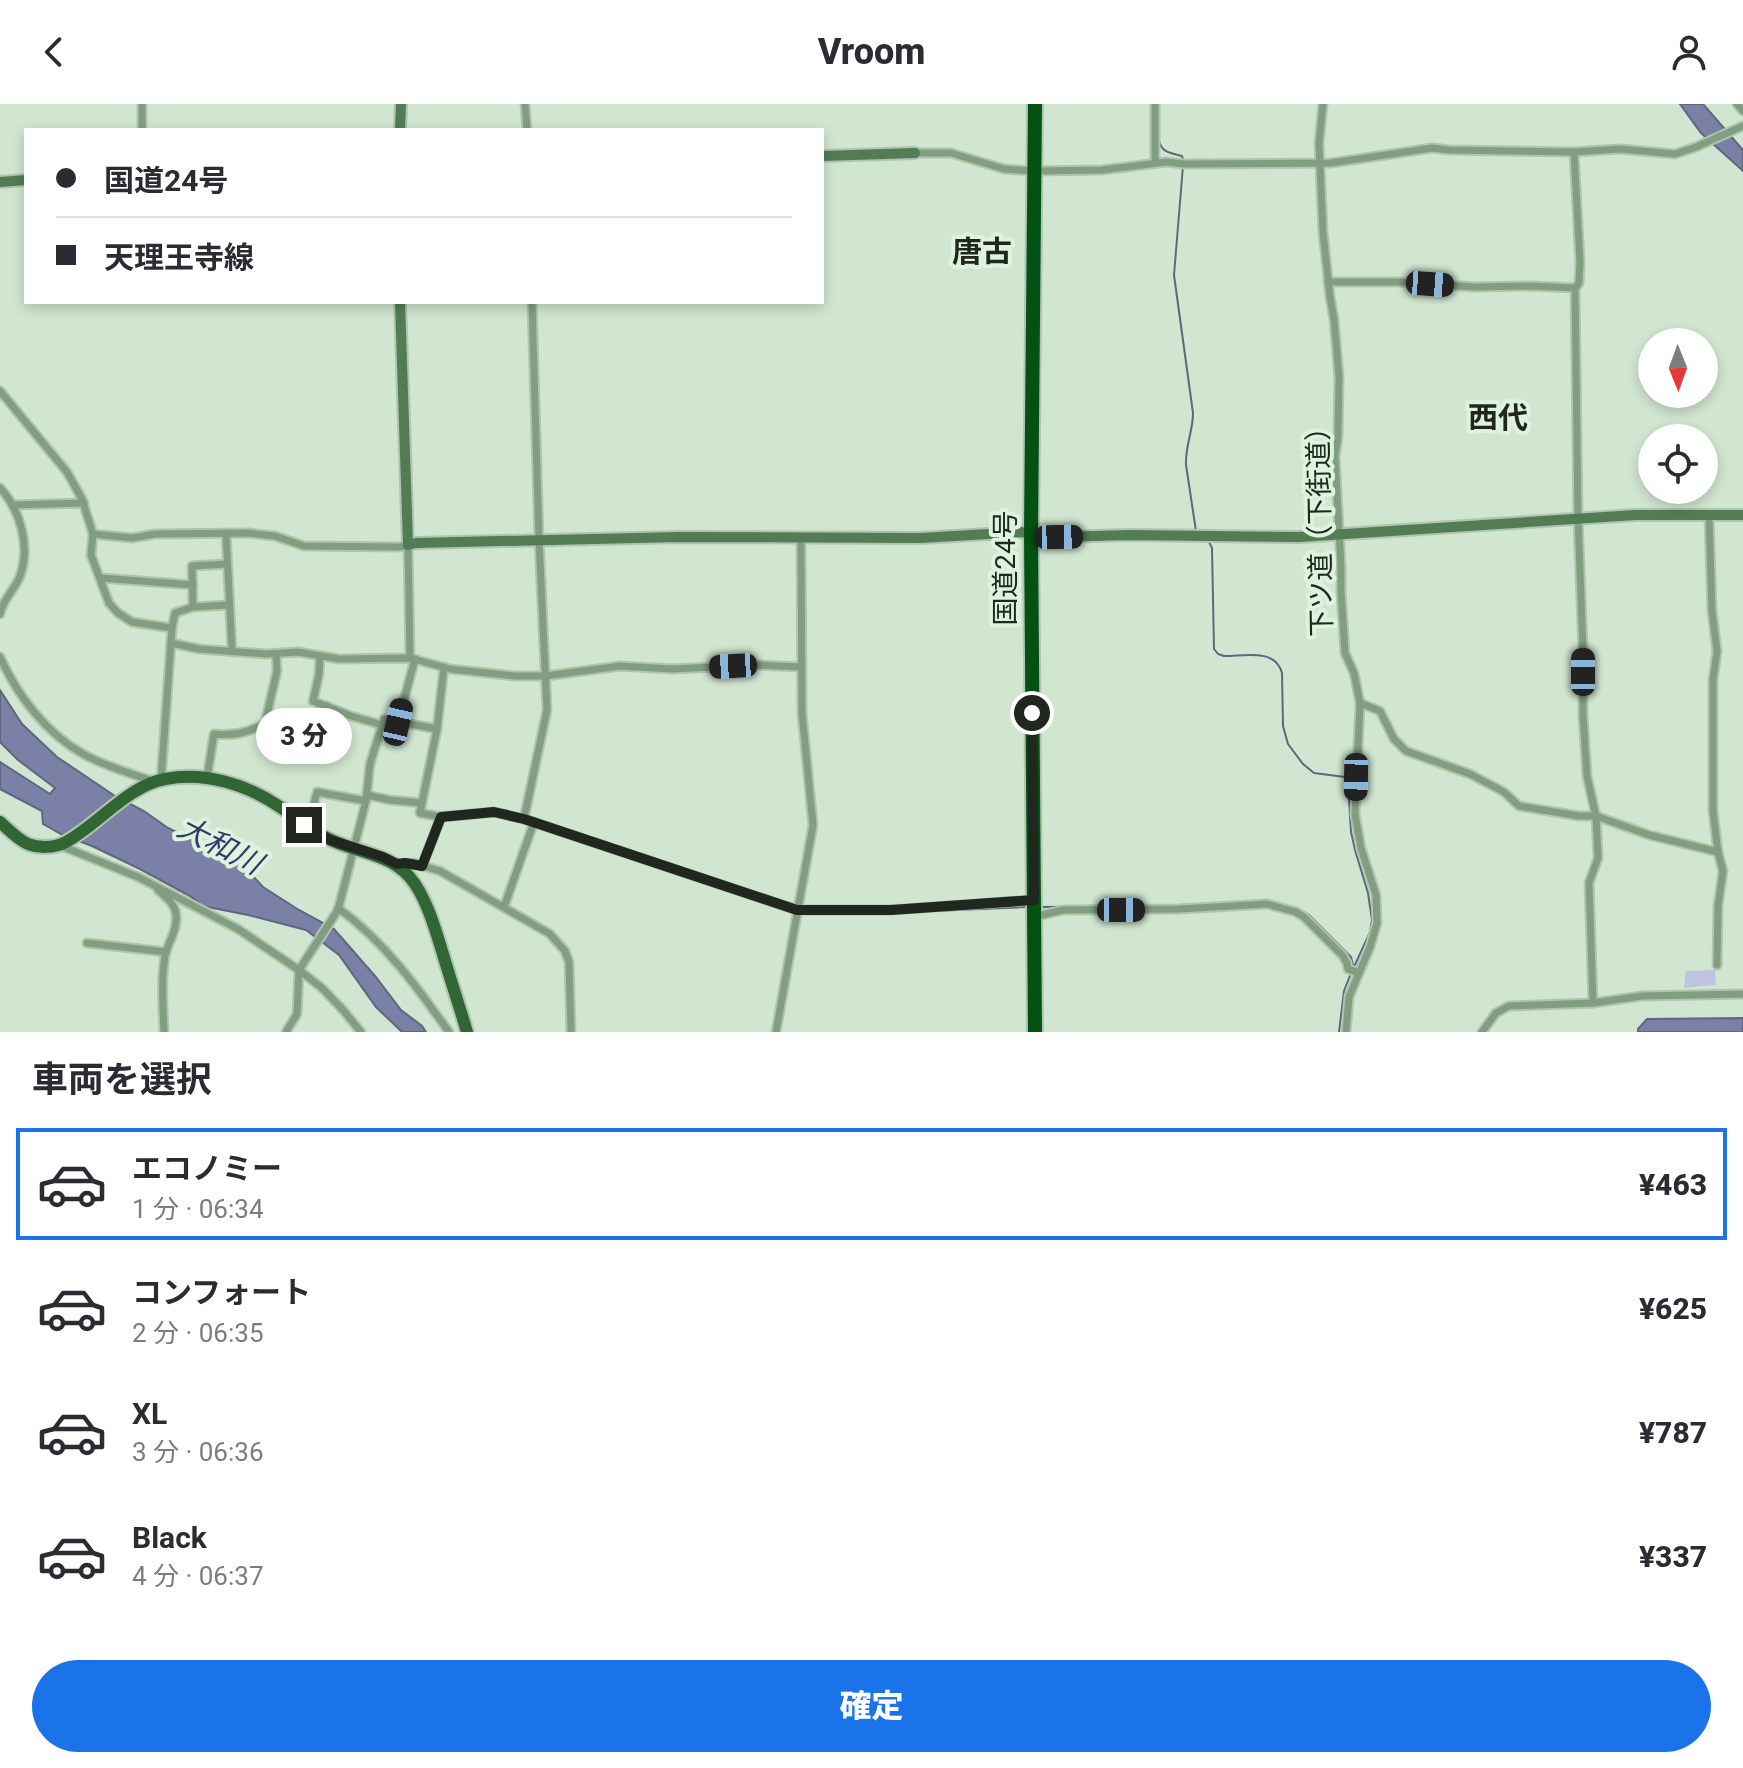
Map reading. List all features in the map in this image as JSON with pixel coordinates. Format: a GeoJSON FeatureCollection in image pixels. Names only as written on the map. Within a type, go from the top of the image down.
{"type":"FeatureCollection","features":[{"type":"Feature","properties":{"kind":"highway","name":"国道24号"},"geometry":{"type":"LineString","coordinates":[[1035,104],[1031,534],[1035,1032]]}},
{"type":"Feature","properties":{"kind":"main road"},"geometry":{"type":"LineString","coordinates":[[0,822],[26,843],[38,847],[61,844],[136,791],[158,781],[184,777],[207,778],[255,793],[330,840],[397,864],[417,886],[431,916],[467,1032]]}},
{"type":"Feature","properties":{"kind":"street"},"geometry":{"type":"LineString","coordinates":[[142,104],[142,128]]}},
{"type":"Feature","properties":{"kind":"street"},"geometry":{"type":"LineString","coordinates":[[400,128],[401,104]]}},
{"type":"Feature","properties":{"kind":"street"},"geometry":{"type":"LineString","coordinates":[[525,104],[527,128]]}},
{"type":"Feature","properties":{"kind":"street"},"geometry":{"type":"LineString","coordinates":[[1155,104],[1155,162]]}},
{"type":"Feature","properties":{"kind":"street","name":"下ツ道（下街道）"},"geometry":{"type":"LineString","coordinates":[[1323,104],[1319,164],[1339,377],[1335,456],[1345,653],[1354,673],[1360,703],[1355,814],[1361,848],[1376,895],[1377,923],[1349,997],[1346,1032]]}},
{"type":"Feature","properties":{"kind":"street"},"geometry":{"type":"LineString","coordinates":[[1737,104],[1743,111]]}},
{"type":"Feature","properties":{"kind":"street"},"geometry":{"type":"LineString","coordinates":[[824,156],[951,153],[1004,169],[1034,171],[1102,170],[1155,162],[1319,164],[1432,148],[1574,152],[1620,149],[1675,154],[1742,126]]}},
{"type":"Feature","properties":{"kind":"street"},"geometry":{"type":"LineString","coordinates":[[1574,152],[1580,262],[1579,283],[1575,288],[1583,715],[1598,858],[1589,883],[1593,1003]]}},
{"type":"Feature","properties":{"kind":"street"},"geometry":{"type":"LineString","coordinates":[[0,182],[24,180]]}},
{"type":"Feature","properties":{"kind":"street"},"geometry":{"type":"LineString","coordinates":[[1328,282],[1575,288]]}},
{"type":"Feature","properties":{"kind":"street"},"geometry":{"type":"LineString","coordinates":[[398,722],[413,659],[400,304]]}},
{"type":"Feature","properties":{"kind":"street"},"geometry":{"type":"LineString","coordinates":[[524,819],[546,721],[547,698],[532,304]]}},
{"type":"Feature","properties":{"kind":"street"},"geometry":{"type":"LineString","coordinates":[[0,391],[67,472],[84,503],[93,534],[91,555],[109,603],[132,622],[172,628]]}},
{"type":"Feature","properties":{"kind":"street"},"geometry":{"type":"LineString","coordinates":[[0,488],[12,505],[22,532],[24,563],[16,586],[2,603],[0,614]]}},
{"type":"Feature","properties":{"kind":"street"},"geometry":{"type":"LineString","coordinates":[[12,505],[84,503]]}},
{"type":"Feature","properties":{"kind":"street"},"geometry":{"type":"LineString","coordinates":[[93,534],[132,538],[155,534],[260,534],[304,546],[400,547],[416,543],[539,540],[920,538],[1022,532],[1039,537],[1299,537],[1635,515],[1743,515]]}},
{"type":"Feature","properties":{"kind":"street"},"geometry":{"type":"LineString","coordinates":[[1709,515],[1712,611],[1717,651],[1713,680],[1713,811],[1723,871],[1718,906],[1717,965]]}},
{"type":"Feature","properties":{"kind":"street"},"geometry":{"type":"LineString","coordinates":[[226,533],[232,651]]}},
{"type":"Feature","properties":{"kind":"street"},"geometry":{"type":"LineString","coordinates":[[776,1032],[813,825],[802,713],[801,539]]}},
{"type":"Feature","properties":{"kind":"street"},"geometry":{"type":"LineString","coordinates":[[193,607],[192,566],[227,564]]}},
{"type":"Feature","properties":{"kind":"street"},"geometry":{"type":"LineString","coordinates":[[101,578],[193,585]]}},
{"type":"Feature","properties":{"kind":"street"},"geometry":{"type":"LineString","coordinates":[[0,657],[26,702],[72,747],[93,759],[158,781],[175,613],[193,607],[229,605]]}},
{"type":"Feature","properties":{"kind":"street"},"geometry":{"type":"LineString","coordinates":[[171,643],[199,649],[276,654],[298,652],[355,659],[413,659],[444,667],[515,676],[546,676],[620,666],[672,669],[756,665],[801,667]]}},
{"type":"Feature","properties":{"kind":"street"},"geometry":{"type":"LineString","coordinates":[[207,778],[214,734],[241,734],[265,723],[275,682],[276,654]]}},
{"type":"Feature","properties":{"kind":"street"},"geometry":{"type":"LineString","coordinates":[[320,656],[313,701],[382,725]]}},
{"type":"Feature","properties":{"kind":"street"},"geometry":{"type":"LineString","coordinates":[[444,667],[437,729],[420,813],[441,817],[494,812],[524,819],[797,910],[891,910],[1034,900]]}},
{"type":"Feature","properties":{"kind":"street"},"geometry":{"type":"LineString","coordinates":[[1360,703],[1380,711],[1394,739],[1406,751],[1470,774],[1504,792],[1519,806],[1596,816],[1649,835],[1718,852]]}},
{"type":"Feature","properties":{"kind":"street"},"geometry":{"type":"LineString","coordinates":[[259,727],[294,737],[297,724],[315,729],[327,706]]}},
{"type":"Feature","properties":{"kind":"street"},"geometry":{"type":"LineString","coordinates":[[286,1032],[297,1014],[300,969],[338,909],[366,798],[370,764],[384,719],[437,729]]}},
{"type":"Feature","properties":{"kind":"street"},"geometry":{"type":"LineString","coordinates":[[308,827],[317,792],[422,803]]}},
{"type":"Feature","properties":{"kind":"street"},"geometry":{"type":"LineString","coordinates":[[422,866],[441,817]]}},
{"type":"Feature","properties":{"kind":"street"},"geometry":{"type":"LineString","coordinates":[[504,907],[534,822]]}},
{"type":"Feature","properties":{"kind":"street"},"geometry":{"type":"LineString","coordinates":[[61,844],[180,897],[238,929],[300,969],[322,988],[361,1032]]}},
{"type":"Feature","properties":{"kind":"street"},"geometry":{"type":"LineString","coordinates":[[397,864],[440,871],[550,934],[565,951],[569,962],[571,1032]]}},
{"type":"Feature","properties":{"kind":"street"},"geometry":{"type":"LineString","coordinates":[[154,885],[176,911],[174,936],[166,952],[163,977],[164,1032]]}},
{"type":"Feature","properties":{"kind":"street"},"geometry":{"type":"LineString","coordinates":[[1034,917],[1063,910],[1191,909],[1267,904],[1296,912],[1311,922],[1343,956],[1348,969],[1359,973]]}},
{"type":"Feature","properties":{"kind":"street"},"geometry":{"type":"LineString","coordinates":[[338,909],[391,955],[449,1032]]}},
{"type":"Feature","properties":{"kind":"street"},"geometry":{"type":"LineString","coordinates":[[87,943],[166,952]]}},
{"type":"Feature","properties":{"kind":"street"},"geometry":{"type":"LineString","coordinates":[[1482,1032],[1496,1013],[1509,1006],[1593,1003],[1642,996],[1743,994]]}},
{"type":"Feature","properties":{"kind":"shaded area"},"geometry":{"type":"Polygon","coordinates":[[[1680,104],[1703,104],[1743,150],[1743,171],[1701,133],[1680,104]]]}},
{"type":"Feature","properties":{"kind":"shaded area"},"geometry":{"type":"Polygon","coordinates":[[[0,690],[22,724],[57,757],[168,828],[241,863],[263,887],[334,929],[401,1010],[426,1032],[402,1032],[376,1007],[339,955],[306,930],[203,906],[140,869],[43,824],[42,811],[0,789],[0,762],[50,794],[55,788],[0,742],[0,690]]]}},
{"type":"Feature","properties":{"kind":"shaded area"},"geometry":{"type":"Polygon","coordinates":[[[1715,970],[1716,985],[1684,988],[1686,971],[1715,970]]]}},
{"type":"Feature","properties":{"kind":"shaded area"},"geometry":{"type":"Polygon","coordinates":[[[1743,1018],[1743,1032],[1638,1032],[1647,1019],[1743,1018]]]}},
{"type":"Feature","properties":{"kind":"waterway"},"geometry":{"type":"LineString","coordinates":[[1159,141],[1165,150],[1183,159]]}},
{"type":"Feature","properties":{"kind":"waterway"},"geometry":{"type":"LineString","coordinates":[[1183,166],[1174,275],[1193,413],[1186,465],[1196,531]]}},
{"type":"Feature","properties":{"kind":"waterway"},"geometry":{"type":"LineString","coordinates":[[1209,542],[1212,548],[1214,649],[1224,656],[1258,655],[1278,665],[1282,673],[1283,726],[1288,744],[1314,773],[1345,777],[1348,784],[1351,832],[1372,920],[1370,932],[1354,967]]}},
{"type":"Feature","properties":{"kind":"waterway"},"geometry":{"type":"LineString","coordinates":[[1042,907],[1270,901],[1309,915],[1351,957],[1353,965]]}},
{"type":"Feature","properties":{"kind":"waterway"},"geometry":{"type":"LineString","coordinates":[[933,911],[1027,907]]}},
{"type":"Feature","properties":{"kind":"waterway"},"geometry":{"type":"LineString","coordinates":[[1339,1032],[1344,991],[1351,973]]}},
{"type":"Feature","properties":{"kind":"district","name":"唐古"},"geometry":{"type":"Point","coordinates":[982,251]}},
{"type":"Feature","properties":{"kind":"district","name":"西代"},"geometry":{"type":"Point","coordinates":[1498,417]}},
{"type":"Feature","properties":{"kind":"route"},"geometry":{"type":"LineString","coordinates":[[304,825],[330,840],[397,864],[422,866],[441,817],[494,812],[524,819],[797,910],[891,910],[1034,900],[1032,713]]}},
{"type":"Feature","properties":{"kind":"water label","name":"大和川"},"geometry":{"type":"Point","coordinates":[220,845]}}]}
